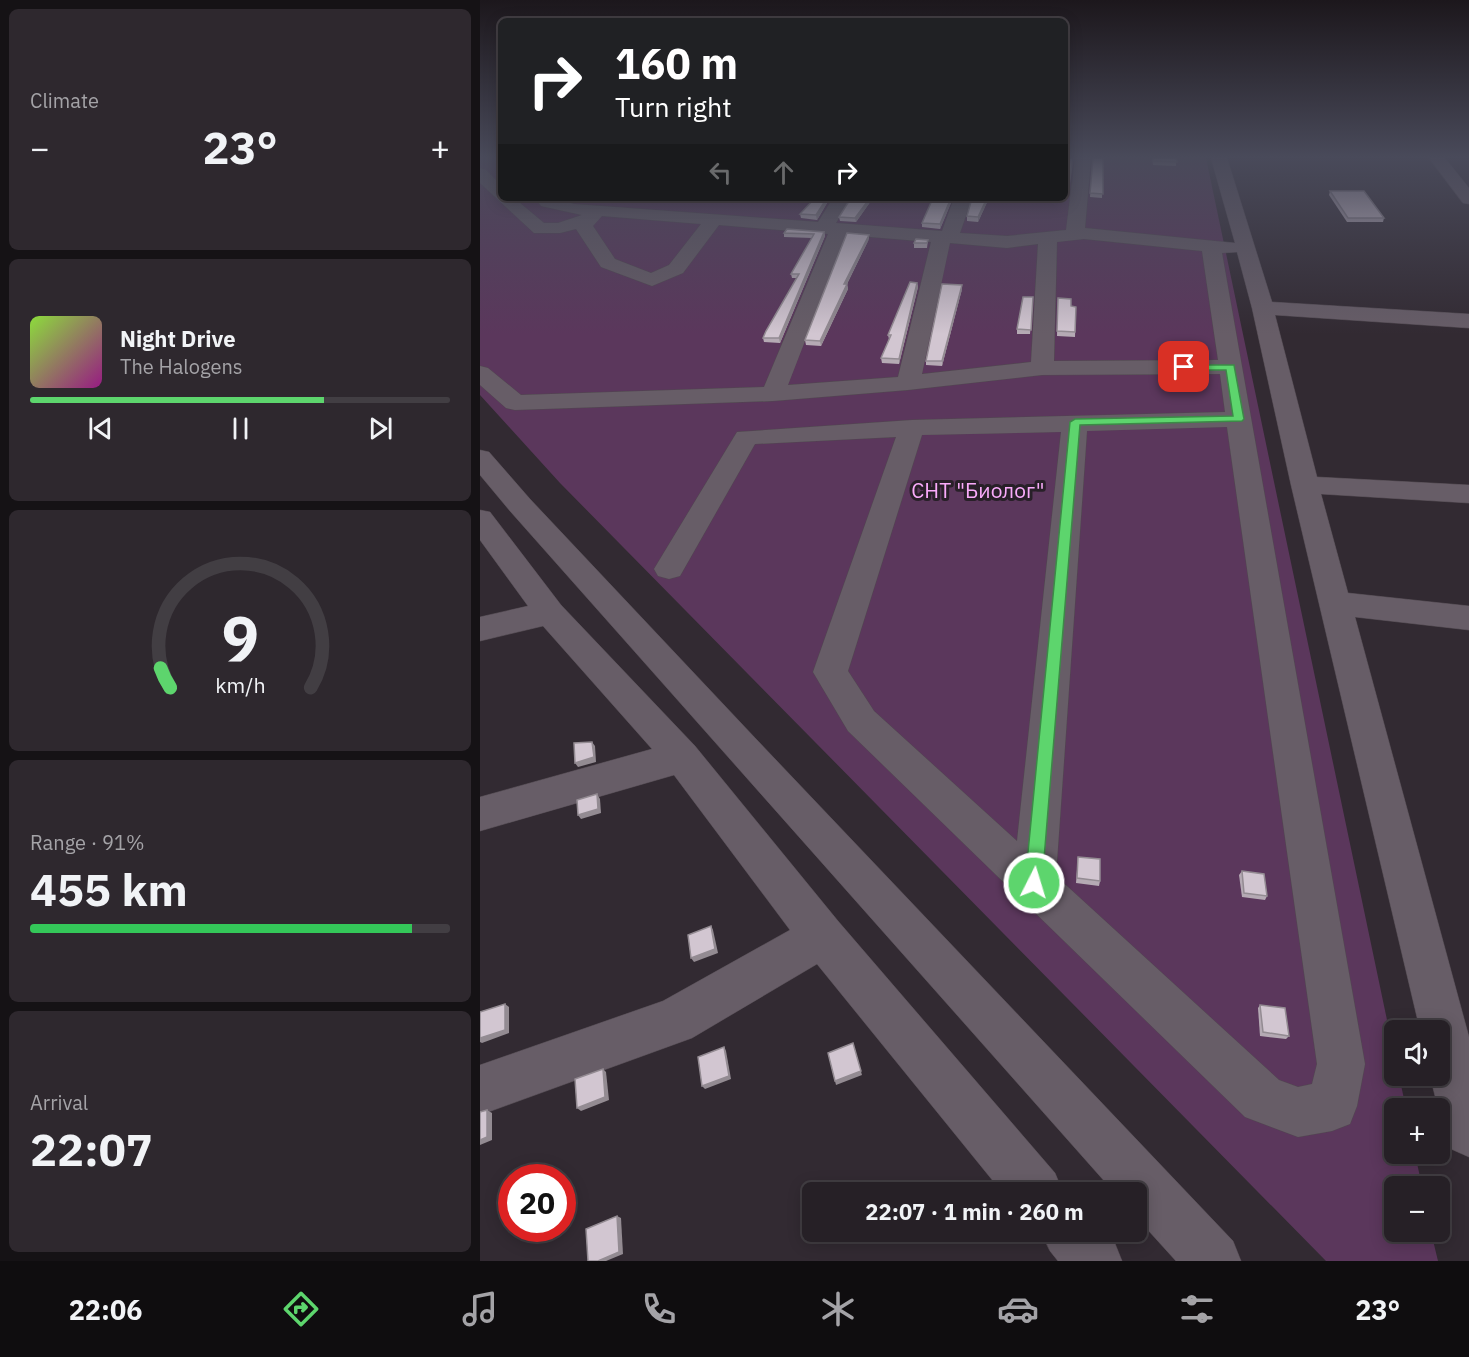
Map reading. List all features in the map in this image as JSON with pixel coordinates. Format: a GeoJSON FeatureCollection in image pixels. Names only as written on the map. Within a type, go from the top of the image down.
{"type":"FeatureCollection","features":[{"type":"Feature","properties":{"kind":"street"},"geometry":{"type":"LineString","coordinates":[[526,217],[540,229],[560,228],[590,217]]}},
{"type":"Feature","properties":{"kind":"street"},"geometry":{"type":"LineString","coordinates":[[594,217],[583,225],[608,263],[652,280],[676,269],[719,217]]}},
{"type":"Feature","properties":{"kind":"street"},"geometry":{"type":"LineString","coordinates":[[736,217],[831,229],[1007,242],[1075,234],[1229,248]]}},
{"type":"Feature","properties":{"kind":"street"},"geometry":{"type":"LineString","coordinates":[[773,394],[835,217]]}},
{"type":"Feature","properties":{"kind":"street"},"geometry":{"type":"LineString","coordinates":[[908,383],[945,237],[954,217]]}},
{"type":"Feature","properties":{"kind":"street"},"geometry":{"type":"LineString","coordinates":[[1075,234],[1077,217]]}},
{"type":"Feature","properties":{"kind":"street"},"geometry":{"type":"LineString","coordinates":[[912,428],[830,672],[861,721],[1263,1099],[1298,1112],[1332,1106],[1341,1064],[1231,367],[1229,248],[1226,217]]}},
{"type":"Feature","properties":{"kind":"street"},"geometry":{"type":"LineString","coordinates":[[1042,368],[1048,237]]}},
{"type":"Feature","properties":{"kind":"street"},"geometry":{"type":"LineString","coordinates":[[1229,248],[1263,308],[1335,603],[1461,1066],[1469,1131]]}},
{"type":"Feature","properties":{"kind":"street"},"geometry":{"type":"LineString","coordinates":[[1263,308],[1469,321]]}},
{"type":"Feature","properties":{"kind":"street"},"geometry":{"type":"LineString","coordinates":[[480,373],[514,403],[773,394],[908,383],[1042,368],[1231,367]]}},
{"type":"Feature","properties":{"kind":"street"},"geometry":{"type":"LineString","coordinates":[[669,569],[746,437],[1075,422],[1239,419]]}},
{"type":"Feature","properties":{"kind":"street"},"geometry":{"type":"LineString","coordinates":[[1034,883],[1075,422]]}},
{"type":"Feature","properties":{"kind":"street"},"geometry":{"type":"LineString","coordinates":[[480,458],[728,734],[1213,1261]]}},
{"type":"Feature","properties":{"kind":"street"},"geometry":{"type":"LineString","coordinates":[[1305,485],[1469,494]]}},
{"type":"Feature","properties":{"kind":"street"},"geometry":{"type":"LineString","coordinates":[[480,519],[550,613],[682,757],[822,936],[1028,1182]]}},
{"type":"Feature","properties":{"kind":"street"},"geometry":{"type":"LineString","coordinates":[[1335,603],[1469,618]]}},
{"type":"Feature","properties":{"kind":"street"},"geometry":{"type":"LineString","coordinates":[[480,629],[550,613]]}},
{"type":"Feature","properties":{"kind":"street"},"geometry":{"type":"LineString","coordinates":[[480,814],[682,757]]}},
{"type":"Feature","properties":{"kind":"street"},"geometry":{"type":"LineString","coordinates":[[480,1090],[675,1021],[822,936]]}},
{"type":"Feature","properties":{"kind":"green space","name":"СНТ \"Биолог\""},"geometry":{"type":"Polygon","coordinates":[[[480,217],[1218,217],[1387,1020],[1384,1020],[1384,1086],[1401,1086],[1404,1098],[1384,1098],[1384,1164],[1417,1164],[1420,1176],[1384,1176],[1384,1242],[1433,1242],[1438,1261],[1326,1261],[560,483],[480,395],[480,217]]]}},
{"type":"Feature","properties":{"kind":"building"},"geometry":{"type":"Polygon","coordinates":[[[925,217],[943,217],[940,224],[922,223],[925,217]]]}},
{"type":"Feature","properties":{"kind":"building"},"geometry":{"type":"Polygon","coordinates":[[[1347,217],[1384,218],[1348,218],[1347,217]]]}},
{"type":"Feature","properties":{"kind":"building"},"geometry":{"type":"Polygon","coordinates":[[[787,229],[824,232],[779,338],[763,338],[799,274],[791,274],[814,234],[784,233],[787,229]]]}},
{"type":"Feature","properties":{"kind":"building"},"geometry":{"type":"Polygon","coordinates":[[[847,233],[869,235],[844,284],[847,284],[820,341],[805,340],[847,233]]]}},
{"type":"Feature","properties":{"kind":"building"},"geometry":{"type":"Polygon","coordinates":[[[916,239],[928,240],[927,243],[914,243],[916,239]]]}},
{"type":"Feature","properties":{"kind":"building"},"geometry":{"type":"Polygon","coordinates":[[[910,282],[917,283],[899,359],[881,358],[891,335],[888,335],[910,282]]]}},
{"type":"Feature","properties":{"kind":"building"},"geometry":{"type":"Polygon","coordinates":[[[942,284],[962,285],[942,361],[926,361],[942,284]]]}},
{"type":"Feature","properties":{"kind":"building"},"geometry":{"type":"Polygon","coordinates":[[[1023,297],[1033,297],[1031,330],[1017,329],[1023,297]]]}},
{"type":"Feature","properties":{"kind":"building"},"geometry":{"type":"Polygon","coordinates":[[[1058,298],[1071,299],[1071,306],[1076,307],[1075,332],[1057,331],[1058,298]]]}},
{"type":"Feature","properties":{"kind":"building"},"geometry":{"type":"Polygon","coordinates":[[[592,742],[594,757],[575,763],[574,743],[592,742]]]}},
{"type":"Feature","properties":{"kind":"building"},"geometry":{"type":"Polygon","coordinates":[[[597,794],[598,809],[578,815],[577,800],[597,794]]]}},
{"type":"Feature","properties":{"kind":"building"},"geometry":{"type":"Polygon","coordinates":[[[1078,857],[1100,859],[1100,881],[1077,878],[1078,857]]]}},
{"type":"Feature","properties":{"kind":"building"},"geometry":{"type":"Polygon","coordinates":[[[1242,871],[1264,874],[1267,896],[1244,893],[1242,871]]]}},
{"type":"Feature","properties":{"kind":"building"},"geometry":{"type":"Polygon","coordinates":[[[711,926],[715,949],[691,958],[688,935],[711,926]]]}},
{"type":"Feature","properties":{"kind":"building"},"geometry":{"type":"Polygon","coordinates":[[[505,1004],[505,1030],[480,1038],[480,1012],[505,1004]]]}},
{"type":"Feature","properties":{"kind":"building"},"geometry":{"type":"Polygon","coordinates":[[[1260,1005],[1285,1008],[1289,1036],[1263,1032],[1260,1005]]]}},
{"type":"Feature","properties":{"kind":"building"},"geometry":{"type":"Polygon","coordinates":[[[853,1043],[861,1071],[835,1081],[828,1053],[853,1043]]]}},
{"type":"Feature","properties":{"kind":"building"},"geometry":{"type":"Polygon","coordinates":[[[724,1047],[729,1076],[702,1086],[698,1057],[724,1047]]]}},
{"type":"Feature","properties":{"kind":"building"},"geometry":{"type":"Polygon","coordinates":[[[603,1069],[605,1097],[577,1108],[575,1079],[603,1069]]]}},
{"type":"Feature","properties":{"kind":"building"},"geometry":{"type":"Polygon","coordinates":[[[487,1110],[487,1137],[480,1140],[480,1112],[487,1110]]]}},
{"type":"Feature","properties":{"kind":"building"},"geometry":{"type":"Polygon","coordinates":[[[617,1216],[619,1252],[598,1261],[588,1261],[586,1229],[617,1216]]]}},
{"type":"Feature","properties":{"kind":"route"},"geometry":{"type":"LineString","coordinates":[[1034,883],[1075,422],[1239,419],[1231,367],[1184,367]]}}]}
